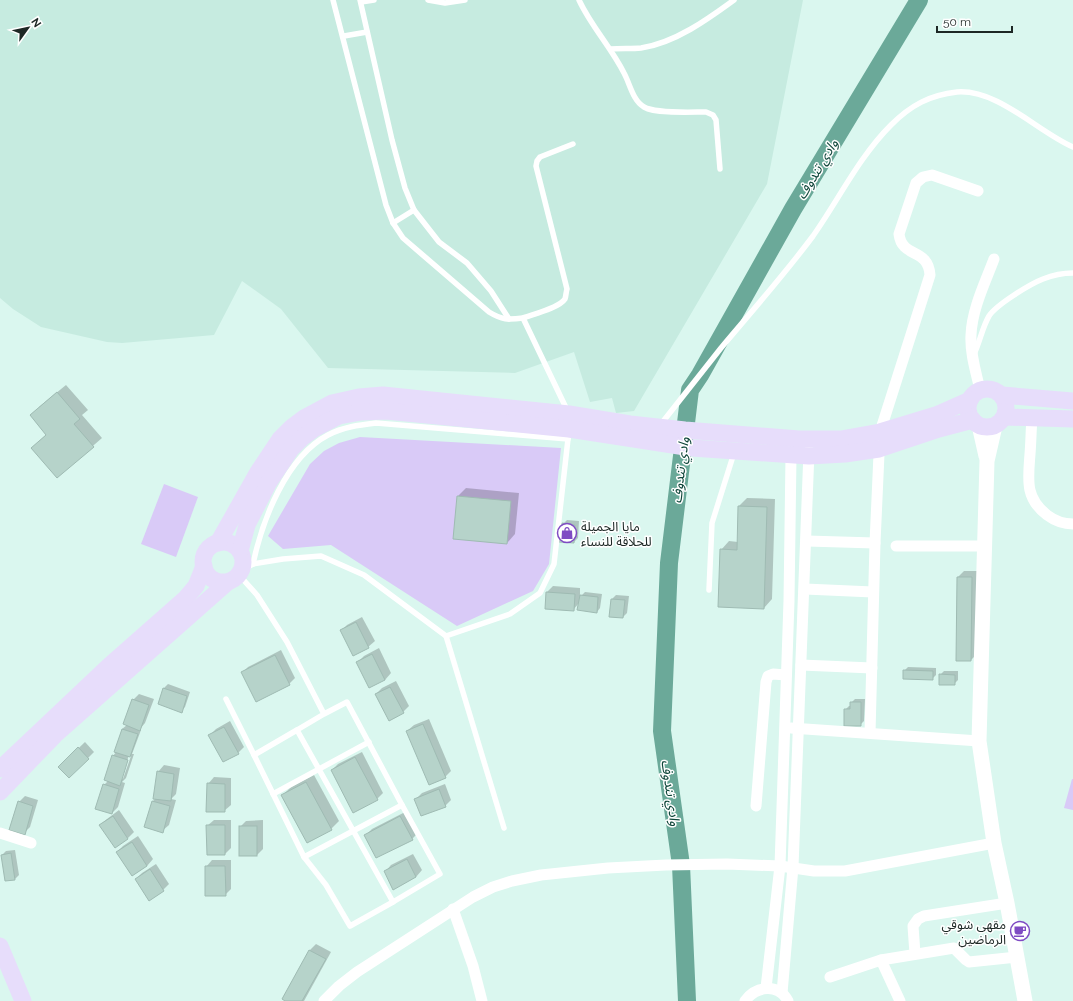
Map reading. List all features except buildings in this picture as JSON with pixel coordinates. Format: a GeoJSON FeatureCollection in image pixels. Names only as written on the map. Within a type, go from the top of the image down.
{"type":"FeatureCollection","features":[{"type":"Feature","properties":{"kind":"main road"},"geometry":{"type":"LineString","coordinates":[[0,792],[55,735],[240,573],[243,563],[240,551],[247,525],[269,482],[291,449],[302,438],[314,429],[339,416],[361,412],[386,411],[569,428],[630,424],[711,432],[841,440],[880,432],[936,415],[988,388],[996,390],[1002,395],[1006,402],[1007,409],[988,422]]}},
{"type":"Feature","properties":{"kind":"main road"},"geometry":{"type":"LineString","coordinates":[[240,573],[215,580],[206,572],[204,560],[208,549],[218,543],[258,472],[280,439],[304,418],[332,403],[358,397],[383,395],[692,448],[791,456],[845,454],[878,449],[939,429],[988,422],[1032,418],[1073,418]]}},
{"type":"Feature","properties":{"kind":"main road"},"geometry":{"type":"LineString","coordinates":[[975,395],[968,407],[969,414],[988,422]]}},
{"type":"Feature","properties":{"kind":"main road"},"geometry":{"type":"LineString","coordinates":[[1002,395],[1073,401]]}},
{"type":"Feature","properties":{"kind":"main road"},"geometry":{"type":"LineString","coordinates":[[988,422],[979,741],[994,843],[1007,903],[1025,1001]]}},
{"type":"Feature","properties":{"kind":"main road"},"geometry":{"type":"LineString","coordinates":[[218,543],[230,544],[240,551]]}},
{"type":"Feature","properties":{"kind":"main road"},"geometry":{"type":"LineString","coordinates":[[0,769],[104,671],[185,599],[196,586],[204,566]]}},
{"type":"Feature","properties":{"kind":"main road"},"geometry":{"type":"LineString","coordinates":[[0,946],[23,1001]]}},
{"type":"Feature","properties":{"kind":"main road"},"geometry":{"type":"LineString","coordinates":[[0,977],[11,1001]]}},
{"type":"Feature","properties":{"kind":"street"},"geometry":{"type":"LineString","coordinates":[[870,733],[873,592],[878,449],[880,432],[930,274],[930,266],[924,259],[904,247],[900,241],[899,234],[916,183],[923,177],[932,175],[978,191]]}},
{"type":"Feature","properties":{"kind":"street"},"geometry":{"type":"LineString","coordinates":[[975,395],[971,335],[974,316],[994,259]]}},
{"type":"Feature","properties":{"kind":"street"},"geometry":{"type":"LineString","coordinates":[[1032,418],[1028,479],[1029,490],[1039,509],[1052,519],[1065,524],[1073,524]]}},
{"type":"Feature","properties":{"kind":"street"},"geometry":{"type":"LineString","coordinates":[[785,997],[793,867],[810,439]]}},
{"type":"Feature","properties":{"kind":"street"},"geometry":{"type":"LineString","coordinates":[[766,988],[780,866],[785,728],[791,456]]}},
{"type":"Feature","properties":{"kind":"street"},"geometry":{"type":"LineString","coordinates":[[807,541],[875,543]]}},
{"type":"Feature","properties":{"kind":"street"},"geometry":{"type":"LineString","coordinates":[[896,546],[985,546]]}},
{"type":"Feature","properties":{"kind":"street"},"geometry":{"type":"LineString","coordinates":[[805,589],[873,592]]}},
{"type":"Feature","properties":{"kind":"street"},"geometry":{"type":"LineString","coordinates":[[801,665],[872,668]]}},
{"type":"Feature","properties":{"kind":"street"},"geometry":{"type":"LineString","coordinates":[[756,806],[766,682],[768,676],[773,674],[786,675]]}},
{"type":"Feature","properties":{"kind":"street"},"geometry":{"type":"LineString","coordinates":[[785,728],[979,741]]}},
{"type":"Feature","properties":{"kind":"street"},"geometry":{"type":"LineString","coordinates":[[0,834],[32,843]]}},
{"type":"Feature","properties":{"kind":"street"},"geometry":{"type":"LineString","coordinates":[[324,1001],[339,986],[358,972],[473,897],[493,887],[541,875],[608,868],[727,864],[793,867],[814,871],[845,871],[994,843]]}},
{"type":"Feature","properties":{"kind":"street"},"geometry":{"type":"LineString","coordinates":[[915,954],[913,926],[918,919],[924,916],[1007,903]]}},
{"type":"Feature","properties":{"kind":"street"},"geometry":{"type":"LineString","coordinates":[[453,909],[473,966],[482,1001]]}},
{"type":"Feature","properties":{"kind":"street"},"geometry":{"type":"LineString","coordinates":[[830,977],[881,960],[954,948],[969,962],[1017,957]]}},
{"type":"Feature","properties":{"kind":"street"},"geometry":{"type":"LineString","coordinates":[[881,960],[900,1001]]}},
{"type":"Feature","properties":{"kind":"street"},"geometry":{"type":"LineString","coordinates":[[745,1001],[750,994],[766,988],[772,988],[785,997]]}},
{"type":"Feature","properties":{"kind":"lane"},"geometry":{"type":"LineString","coordinates":[[334,0],[386,205],[393,223],[403,238],[489,312],[499,318],[509,320],[523,318],[553,307],[566,298],[567,289],[536,166],[540,157],[574,144]]}},
{"type":"Feature","properties":{"kind":"lane"},"geometry":{"type":"LineString","coordinates":[[374,0],[360,1],[392,140],[405,188],[414,210],[439,242],[467,263],[492,291],[509,320]]}},
{"type":"Feature","properties":{"kind":"lane"},"geometry":{"type":"LineString","coordinates":[[428,0],[445,3],[465,0]]}},
{"type":"Feature","properties":{"kind":"lane"},"geometry":{"type":"LineString","coordinates":[[579,0],[583,9],[611,49],[636,98],[644,107],[655,111],[706,112],[713,115],[716,120],[720,168]]}},
{"type":"Feature","properties":{"kind":"lane"},"geometry":{"type":"LineString","coordinates":[[611,49],[642,48],[672,39],[709,18],[734,0]]}},
{"type":"Feature","properties":{"kind":"lane"},"geometry":{"type":"LineString","coordinates":[[344,36],[367,32]]}},
{"type":"Feature","properties":{"kind":"lane"},"geometry":{"type":"LineString","coordinates":[[658,427],[720,350],[783,276],[813,235],[861,161],[891,125],[914,105],[932,97],[959,92],[986,96],[1028,120],[1062,142],[1073,147]]}},
{"type":"Feature","properties":{"kind":"lane"},"geometry":{"type":"LineString","coordinates":[[393,223],[414,210]]}},
{"type":"Feature","properties":{"kind":"lane"},"geometry":{"type":"LineString","coordinates":[[972,356],[978,346],[989,316],[998,306],[1042,280],[1061,273],[1073,273]]}},
{"type":"Feature","properties":{"kind":"lane"},"geometry":{"type":"LineString","coordinates":[[446,636],[510,614],[540,594],[554,564],[569,428],[523,318]]}},
{"type":"Feature","properties":{"kind":"lane"},"geometry":{"type":"LineString","coordinates":[[240,573],[260,537],[268,514],[288,474],[309,449],[328,435],[354,425],[376,423],[569,428]]}},
{"type":"Feature","properties":{"kind":"lane"},"geometry":{"type":"LineString","coordinates":[[708,590],[712,523],[734,451]]}},
{"type":"Feature","properties":{"kind":"lane"},"geometry":{"type":"LineString","coordinates":[[240,573],[283,559],[322,556],[364,575],[446,636],[504,828]]}},
{"type":"Feature","properties":{"kind":"lane"},"geometry":{"type":"LineString","coordinates":[[240,573],[257,595],[287,642],[324,714]]}},
{"type":"Feature","properties":{"kind":"lane"},"geometry":{"type":"LineString","coordinates":[[226,699],[304,857],[326,885],[350,926],[440,874],[348,702],[254,754]]}},
{"type":"Feature","properties":{"kind":"lane"},"geometry":{"type":"LineString","coordinates":[[297,730],[393,902]]}},
{"type":"Feature","properties":{"kind":"lane"},"geometry":{"type":"LineString","coordinates":[[273,794],[369,742]]}},
{"type":"Feature","properties":{"kind":"lane"},"geometry":{"type":"LineString","coordinates":[[304,857],[402,805]]}},
{"type":"Feature","properties":{"kind":"shaded area"},"geometry":{"type":"Polygon","coordinates":[[[0,0],[803,0],[767,184],[634,411],[616,413],[612,398],[590,402],[574,352],[515,373],[328,368],[281,309],[242,281],[214,335],[122,343],[107,342],[41,327],[13,309],[0,298],[0,0]]]}},
{"type":"Feature","properties":{"kind":"shaded area"},"geometry":{"type":"Polygon","coordinates":[[[360,437],[561,448],[549,564],[533,591],[457,626],[331,545],[283,549],[268,536],[310,464],[324,451],[339,443],[360,437]]]}},
{"type":"Feature","properties":{"kind":"shaded area"},"geometry":{"type":"Polygon","coordinates":[[[164,484],[198,497],[176,557],[141,544],[164,484]]]}},
{"type":"Feature","properties":{"kind":"shaded area"},"geometry":{"type":"Polygon","coordinates":[[[1073,779],[1073,810],[1064,808],[1073,779]]]}},
{"type":"Feature","properties":{"kind":"waterway","name":"وادي تندوف"},"geometry":{"type":"LineString","coordinates":[[687,1001],[681,865],[662,731],[669,563],[690,390],[700,375],[793,209],[919,0]]}},
{"type":"Feature","properties":{"kind":"place","name":"مايا الجميلة للحلاقة للنساء"},"geometry":{"type":"Point","coordinates":[567,533]}},
{"type":"Feature","properties":{"kind":"place","name":"مقهى شوقي الرماضين"},"geometry":{"type":"Point","coordinates":[1020,931]}}]}
